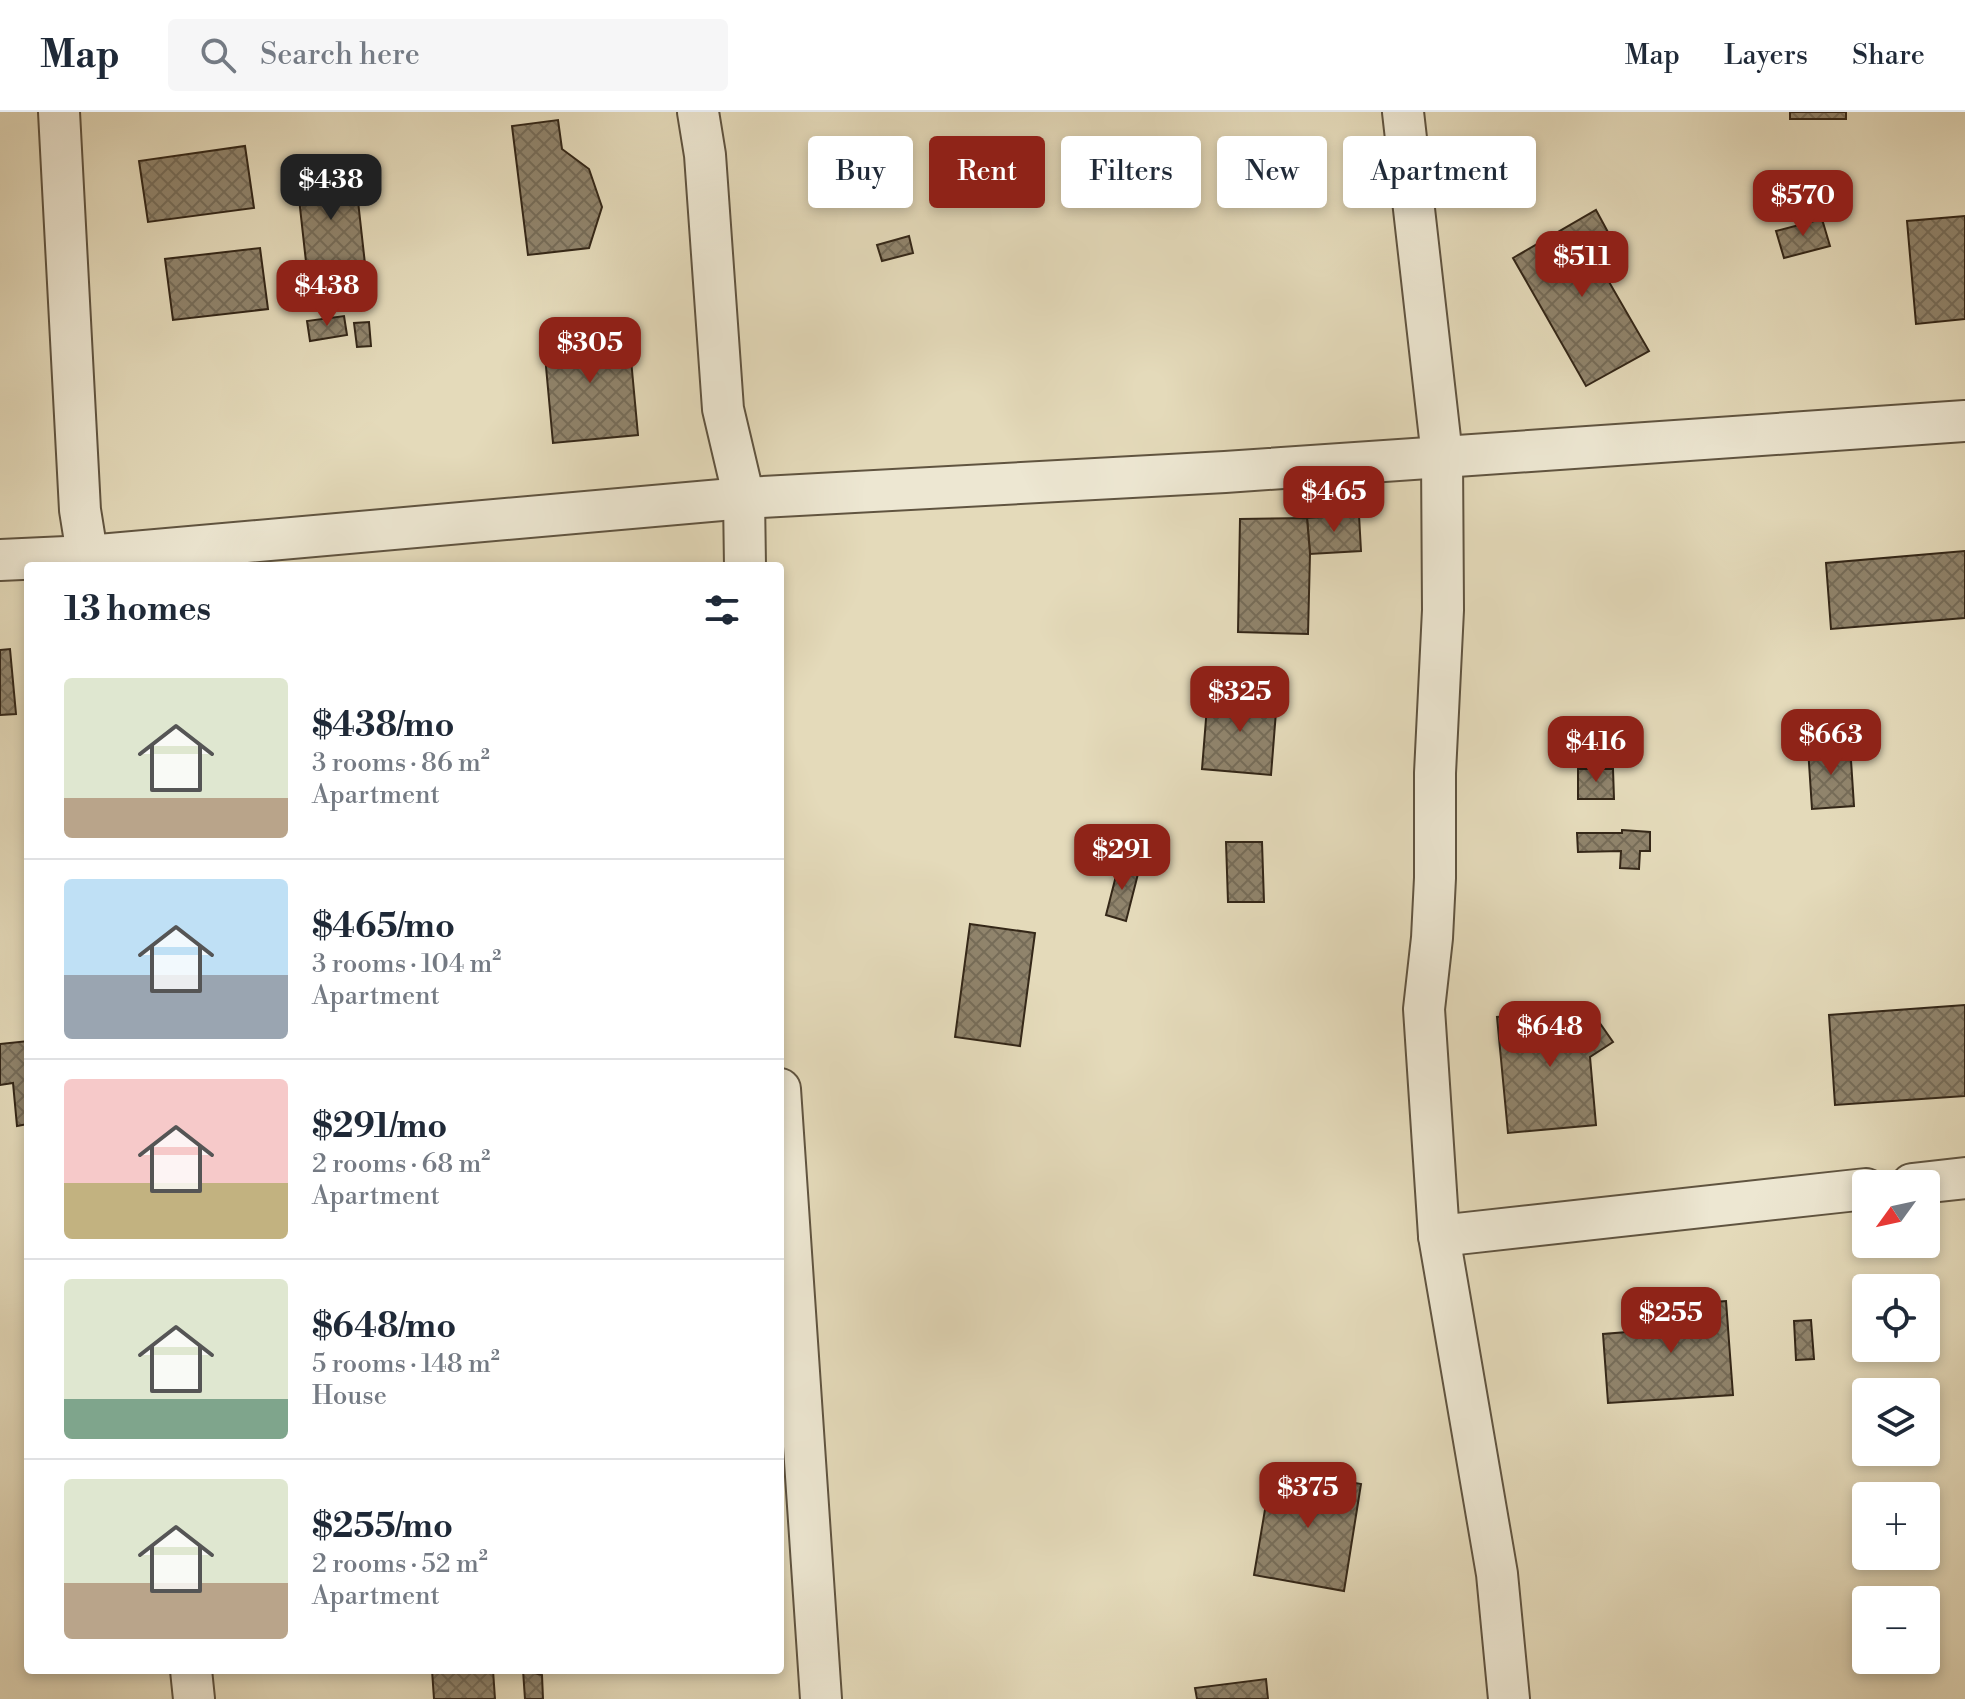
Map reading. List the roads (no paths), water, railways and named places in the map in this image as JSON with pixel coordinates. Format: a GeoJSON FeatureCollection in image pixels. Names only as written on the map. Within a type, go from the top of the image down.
{"type":"FeatureCollection","features":[{"type":"Feature","properties":{"kind":"street"},"geometry":{"type":"LineString","coordinates":[[59,112],[80,510],[88,561]]}},
{"type":"Feature","properties":{"kind":"street"},"geometry":{"type":"LineString","coordinates":[[698,112],[705,155],[723,409],[744,498],[745,562]]}},
{"type":"Feature","properties":{"kind":"street"},"geometry":{"type":"LineString","coordinates":[[1403,112],[1442,456],[1443,610],[1435,773],[1435,878],[1424,1009],[1439,1236],[1497,1574],[1509,1699]]}},
{"type":"Feature","properties":{"kind":"street"},"geometry":{"type":"LineString","coordinates":[[0,560],[88,561],[744,498],[1209,473],[1965,421]]}},
{"type":"Feature","properties":{"kind":"street"},"geometry":{"type":"LineString","coordinates":[[784,1151],[821,1699]]}},
{"type":"Feature","properties":{"kind":"street"},"geometry":{"type":"LineString","coordinates":[[1940,1181],[1965,1178]]}},
{"type":"Feature","properties":{"kind":"street"},"geometry":{"type":"LineString","coordinates":[[1439,1236],[1852,1191]]}},
{"type":"Feature","properties":{"kind":"street"},"geometry":{"type":"LineString","coordinates":[[191,1674],[194,1699]]}}]}
